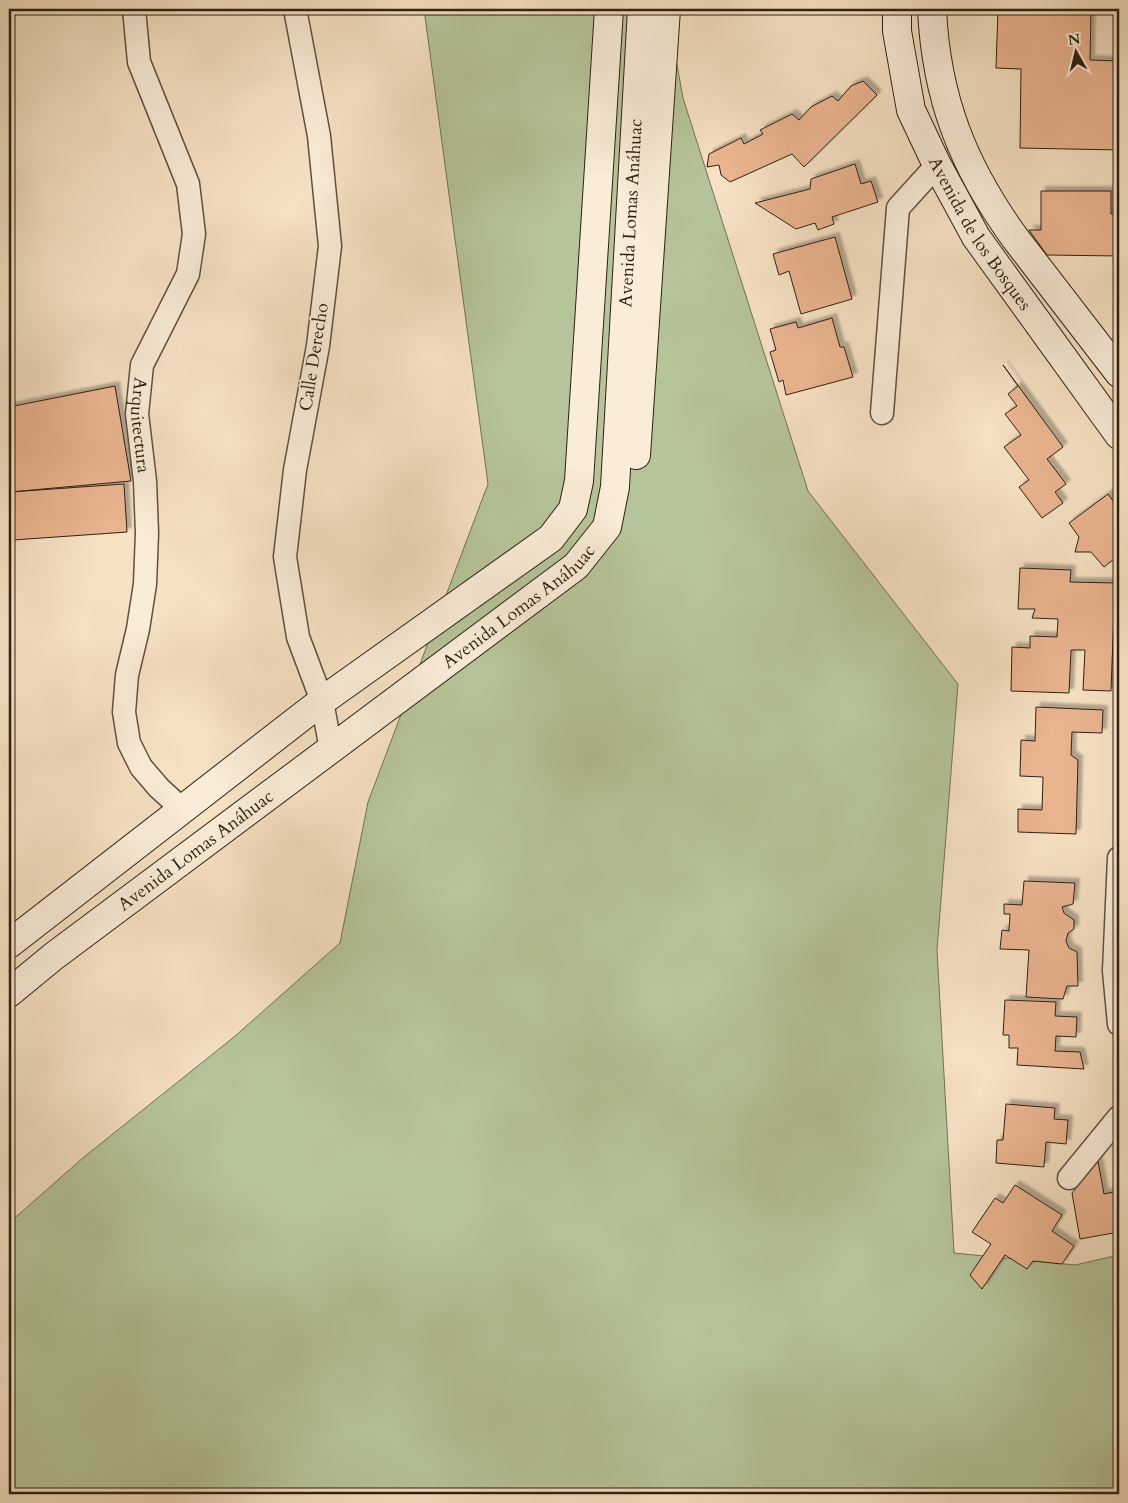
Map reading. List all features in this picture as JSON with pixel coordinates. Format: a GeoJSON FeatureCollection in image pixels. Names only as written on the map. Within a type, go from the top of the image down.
{"type":"FeatureCollection","features":[{"type":"Feature","properties":{"kind":"main road","name":"Avenida Lomas Anáhuac"},"geometry":{"type":"LineString","coordinates":[[9,944],[322,701],[551,538],[573,509],[579,481],[609,9]]}},
{"type":"Feature","properties":{"kind":"main road","name":"Avenida Lomas Anáhuac"},"geometry":{"type":"LineString","coordinates":[[9,993],[54,956],[576,566],[606,527],[615,487],[642,9]]}},
{"type":"Feature","properties":{"kind":"main road"},"geometry":{"type":"LineString","coordinates":[[606,527],[625,499],[636,460],[666,9]]}},
{"type":"Feature","properties":{"kind":"main road","name":"Avenida de los Bosques"},"geometry":{"type":"LineString","coordinates":[[897,9],[897,31],[911,110],[937,165],[976,237],[1119,435]]}},
{"type":"Feature","properties":{"kind":"main road","name":"Avenida de los Bosques"},"geometry":{"type":"LineString","coordinates":[[932,9],[933,40],[940,82],[949,116],[963,151],[980,185],[1015,238],[1117,362]]}},
{"type":"Feature","properties":{"kind":"street","name":"Arquitectura"},"geometry":{"type":"LineString","coordinates":[[134,9],[139,62],[188,184],[194,234],[188,274],[142,365],[136,414],[145,481],[147,533],[145,584],[138,629],[127,675],[124,712],[129,743],[141,767],[159,788],[182,809]]}},
{"type":"Feature","properties":{"kind":"street","name":"Calle Derecho"},"geometry":{"type":"LineString","coordinates":[[295,9],[319,136],[330,246],[318,346],[295,470],[285,557],[298,637],[322,701],[330,750]]}},
{"type":"Feature","properties":{"kind":"street"},"geometry":{"type":"LineString","coordinates":[[882,414],[898,208],[937,165]]}},
{"type":"Feature","properties":{"kind":"street"},"geometry":{"type":"LineString","coordinates":[[1119,858],[1114,971],[1119,1024]]}},
{"type":"Feature","properties":{"kind":"street"},"geometry":{"type":"LineString","coordinates":[[1069,1178],[1119,1117]]}},
{"type":"Feature","properties":{"kind":"green space"},"geometry":{"type":"Polygon","coordinates":[[[424,9],[667,9],[683,98],[808,491],[958,684],[937,950],[954,1253],[1075,1265],[1119,1255],[1119,1494],[9,1494],[9,1223],[84,1157],[234,1037],[340,943],[368,802],[488,484],[424,9]]]}},
{"type":"Feature","properties":{"kind":"building"},"geometry":{"type":"Polygon","coordinates":[[[998,9],[1091,9],[1090,60],[1119,61],[1119,150],[1020,148],[1021,69],[996,68],[998,9]]]}},
{"type":"Feature","properties":{"kind":"building"},"geometry":{"type":"Polygon","coordinates":[[[863,81],[877,95],[804,167],[792,154],[730,182],[721,175],[719,165],[707,167],[709,154],[741,138],[744,144],[763,134],[760,130],[792,114],[799,120],[811,107],[832,96],[838,101],[851,86],[863,81]]]}},
{"type":"Feature","properties":{"kind":"building"},"geometry":{"type":"Polygon","coordinates":[[[855,164],[861,184],[871,181],[878,202],[832,217],[834,224],[818,230],[815,223],[796,229],[755,203],[810,189],[811,179],[855,164]]]}},
{"type":"Feature","properties":{"kind":"building"},"geometry":{"type":"Polygon","coordinates":[[[1041,191],[1111,191],[1111,214],[1119,214],[1119,256],[1047,255],[1029,230],[1041,230],[1041,191]]]}},
{"type":"Feature","properties":{"kind":"building"},"geometry":{"type":"Polygon","coordinates":[[[835,237],[852,299],[801,314],[789,271],[779,275],[773,254],[835,237]]]}},
{"type":"Feature","properties":{"kind":"building"},"geometry":{"type":"Polygon","coordinates":[[[832,318],[840,347],[844,347],[853,377],[786,395],[783,380],[779,382],[770,352],[776,350],[770,329],[796,322],[798,328],[832,318]]]}},
{"type":"Feature","properties":{"kind":"building"},"geometry":{"type":"Polygon","coordinates":[[[1003,365],[1063,447],[1047,459],[1066,484],[1055,492],[1063,503],[1042,518],[1019,487],[1029,480],[1004,447],[1021,435],[1005,414],[1017,406],[1008,394],[1018,386],[1003,365]]]}},
{"type":"Feature","properties":{"kind":"building"},"geometry":{"type":"Polygon","coordinates":[[[115,386],[131,481],[10,492],[9,407],[115,386]]]}},
{"type":"Feature","properties":{"kind":"building"},"geometry":{"type":"Polygon","coordinates":[[[124,484],[127,532],[13,540],[10,492],[124,484]]]}},
{"type":"Feature","properties":{"kind":"building"},"geometry":{"type":"Polygon","coordinates":[[[1108,494],[1119,509],[1119,555],[1104,567],[1091,552],[1075,552],[1079,537],[1069,523],[1108,494]]]}},
{"type":"Feature","properties":{"kind":"building"},"geometry":{"type":"Polygon","coordinates":[[[1020,568],[1071,570],[1070,582],[1115,583],[1111,691],[1083,690],[1085,650],[1071,650],[1069,693],[1011,691],[1012,647],[1030,648],[1030,636],[1057,637],[1058,619],[1032,618],[1035,609],[1018,609],[1020,568]]]}},
{"type":"Feature","properties":{"kind":"building"},"geometry":{"type":"Polygon","coordinates":[[[1036,707],[1103,710],[1102,733],[1072,732],[1071,755],[1078,760],[1076,834],[1018,832],[1018,809],[1042,810],[1043,777],[1020,776],[1021,740],[1035,741],[1036,707]]]}},
{"type":"Feature","properties":{"kind":"building"},"geometry":{"type":"Polygon","coordinates":[[[1024,881],[1075,883],[1073,904],[1062,907],[1064,913],[1074,920],[1074,929],[1068,933],[1066,941],[1069,948],[1077,952],[1078,986],[1067,986],[1063,999],[1026,997],[1029,950],[1000,949],[1002,930],[1009,931],[1010,914],[1004,914],[1004,904],[1022,905],[1024,881]]]}},
{"type":"Feature","properties":{"kind":"building"},"geometry":{"type":"Polygon","coordinates":[[[1005,1000],[1056,1002],[1055,1016],[1077,1017],[1076,1037],[1056,1036],[1055,1051],[1080,1052],[1084,1069],[1017,1065],[1018,1048],[1009,1048],[1009,1035],[1003,1035],[1005,1000]]]}},
{"type":"Feature","properties":{"kind":"building"},"geometry":{"type":"Polygon","coordinates":[[[1006,1104],[1055,1108],[1054,1119],[1068,1120],[1066,1144],[1046,1142],[1044,1167],[996,1163],[997,1140],[1003,1140],[1006,1104]]]}},
{"type":"Feature","properties":{"kind":"building"},"geometry":{"type":"Polygon","coordinates":[[[1098,1161],[1104,1194],[1119,1191],[1119,1232],[1080,1239],[1072,1193],[1098,1161]]]}},
{"type":"Feature","properties":{"kind":"building"},"geometry":{"type":"Polygon","coordinates":[[[1015,1185],[1062,1215],[1052,1231],[1074,1246],[1062,1264],[1033,1261],[1027,1269],[1005,1255],[982,1289],[970,1275],[991,1244],[972,1232],[995,1198],[1003,1203],[1015,1185]]]}}]}
